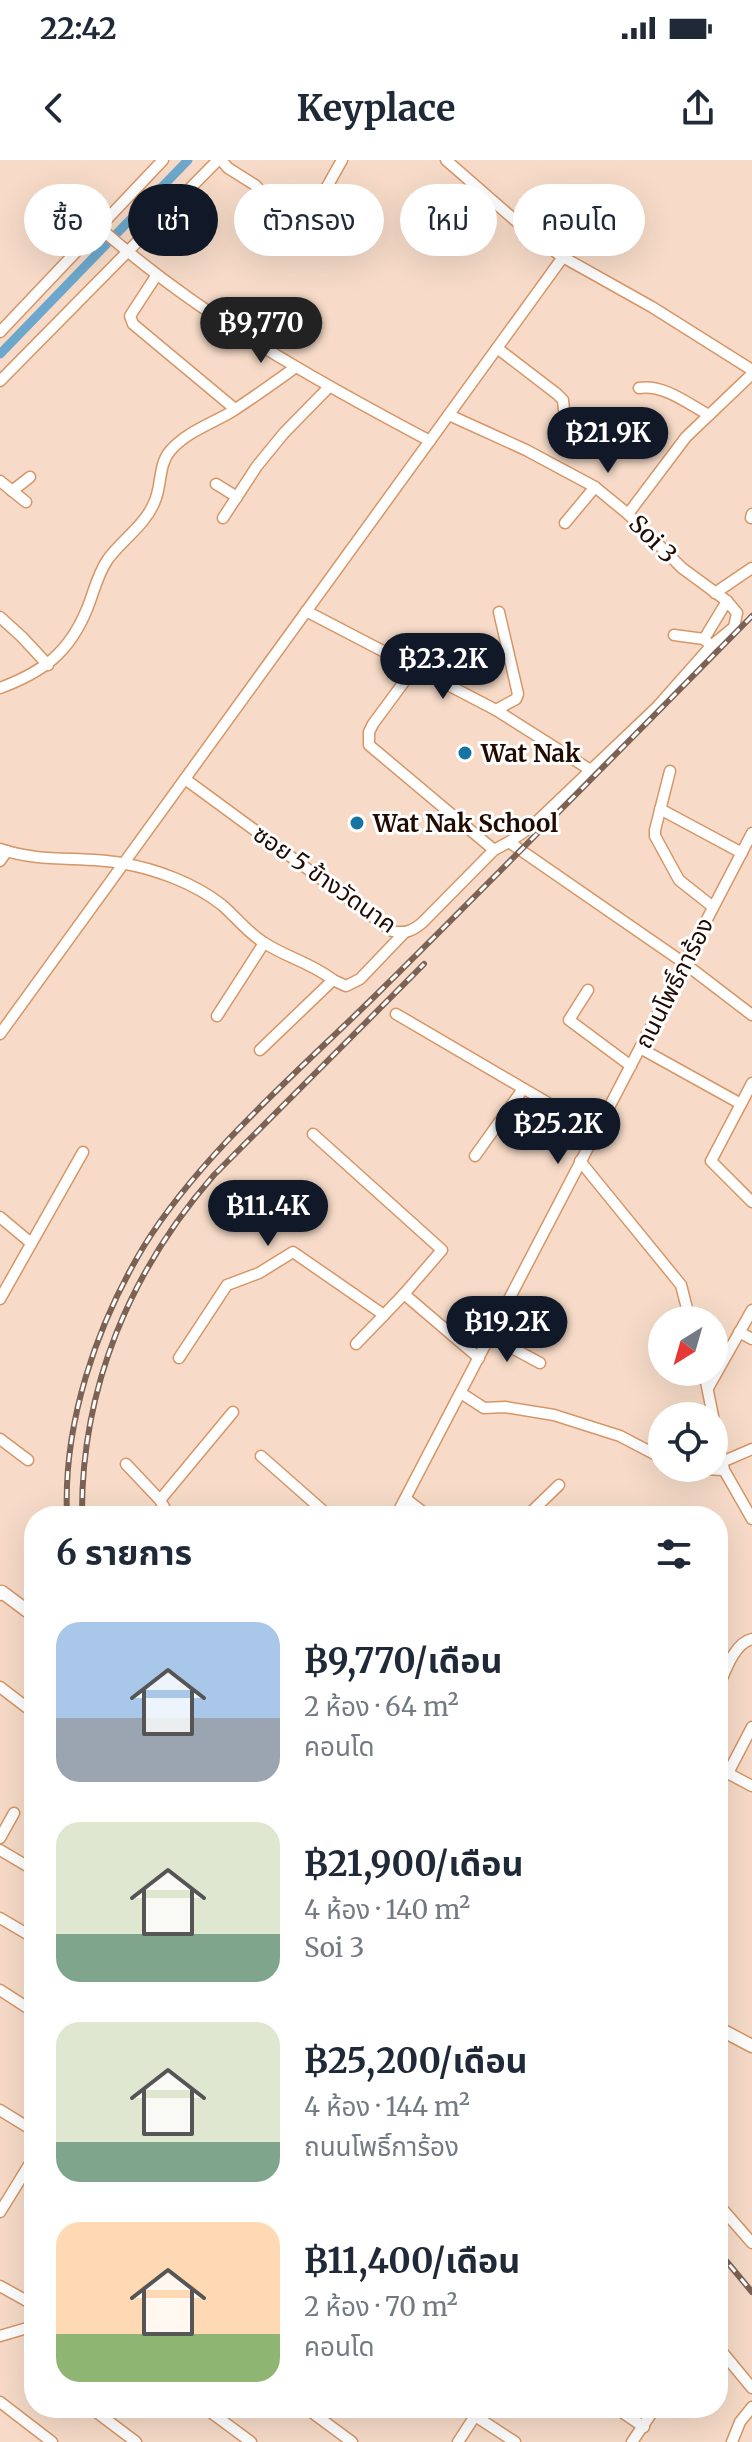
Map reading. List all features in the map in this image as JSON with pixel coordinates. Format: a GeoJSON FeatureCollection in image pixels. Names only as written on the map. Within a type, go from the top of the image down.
{"type":"FeatureCollection","features":[{"type":"Feature","properties":{"kind":"main road"},"geometry":{"type":"LineString","coordinates":[[1,1592],[24,1609]]}},
{"type":"Feature","properties":{"kind":"main road"},"geometry":{"type":"LineString","coordinates":[[728,2033],[752,2046]]}},
{"type":"Feature","properties":{"kind":"street"},"geometry":{"type":"LineString","coordinates":[[112,213],[163,160]]}},
{"type":"Feature","properties":{"kind":"street"},"geometry":{"type":"LineString","coordinates":[[0,381],[124,248],[219,160],[255,185],[301,233],[342,160]]}},
{"type":"Feature","properties":{"kind":"street"},"geometry":{"type":"LineString","coordinates":[[446,160],[525,229],[563,257],[652,307],[752,372],[686,437],[628,514]]}},
{"type":"Feature","properties":{"kind":"street"},"geometry":{"type":"LineString","coordinates":[[112,238],[184,297],[329,387],[430,441]]}},
{"type":"Feature","properties":{"kind":"street"},"geometry":{"type":"LineString","coordinates":[[0,332],[72,256]]}},
{"type":"Feature","properties":{"kind":"street"},"geometry":{"type":"LineString","coordinates":[[0,1034],[563,257]]}},
{"type":"Feature","properties":{"kind":"street"},"geometry":{"type":"LineString","coordinates":[[156,276],[130,316],[133,324],[235,409]]}},
{"type":"Feature","properties":{"kind":"street"},"geometry":{"type":"LineString","coordinates":[[497,348],[557,394],[563,400],[564,410]]}},
{"type":"Feature","properties":{"kind":"street"},"geometry":{"type":"LineString","coordinates":[[0,688],[25,679],[48,665],[70,639],[107,561],[153,506],[165,457],[173,447],[296,367]]}},
{"type":"Feature","properties":{"kind":"street"},"geometry":{"type":"LineString","coordinates":[[223,518],[257,466],[329,387]]}},
{"type":"Feature","properties":{"kind":"street"},"geometry":{"type":"LineString","coordinates":[[639,388],[660,388],[709,415]]}},
{"type":"Feature","properties":{"kind":"street","name":"Soi 3"},"geometry":{"type":"LineString","coordinates":[[449,415],[526,450],[595,487],[628,514],[673,560],[727,601]]}},
{"type":"Feature","properties":{"kind":"street"},"geometry":{"type":"LineString","coordinates":[[12,491],[30,477]]}},
{"type":"Feature","properties":{"kind":"street"},"geometry":{"type":"LineString","coordinates":[[0,481],[26,502]]}},
{"type":"Feature","properties":{"kind":"street"},"geometry":{"type":"LineString","coordinates":[[216,484],[237,497]]}},
{"type":"Feature","properties":{"kind":"street"},"geometry":{"type":"LineString","coordinates":[[565,523],[595,487]]}},
{"type":"Feature","properties":{"kind":"street"},"geometry":{"type":"LineString","coordinates":[[715,593],[752,568]]}},
{"type":"Feature","properties":{"kind":"street"},"geometry":{"type":"LineString","coordinates":[[674,635],[708,643],[737,622],[737,613],[727,601],[708,643],[657,707],[531,827],[509,842],[684,963],[752,1015]]}},
{"type":"Feature","properties":{"kind":"street"},"geometry":{"type":"LineString","coordinates":[[306,611],[496,710],[592,771]]}},
{"type":"Feature","properties":{"kind":"street"},"geometry":{"type":"LineString","coordinates":[[496,710],[516,699],[518,694],[499,612]]}},
{"type":"Feature","properties":{"kind":"street"},"geometry":{"type":"LineString","coordinates":[[0,617],[48,665]]}},
{"type":"Feature","properties":{"kind":"street"},"geometry":{"type":"LineString","coordinates":[[415,667],[373,724],[369,732],[369,745],[494,850]]}},
{"type":"Feature","properties":{"kind":"street"},"geometry":{"type":"LineString","coordinates":[[670,771],[655,830],[658,843],[679,880],[713,907]]}},
{"type":"Feature","properties":{"kind":"street","name":"ซอย 5 ข้างวัดนาค"},"geometry":{"type":"LineString","coordinates":[[185,779],[392,931],[404,933],[416,929],[494,850],[509,842]]}},
{"type":"Feature","properties":{"kind":"street"},"geometry":{"type":"LineString","coordinates":[[660,809],[742,853]]}},
{"type":"Feature","properties":{"kind":"street","name":"ถนนโพธิ์การ้อง"},"geometry":{"type":"LineString","coordinates":[[402,1506],[752,833]]}},
{"type":"Feature","properties":{"kind":"street"},"geometry":{"type":"LineString","coordinates":[[0,861],[4,850],[41,859],[76,858],[124,864],[181,880],[207,893],[264,943],[346,986],[360,979],[404,933]]}},
{"type":"Feature","properties":{"kind":"street"},"geometry":{"type":"LineString","coordinates":[[217,1016],[264,943]]}},
{"type":"Feature","properties":{"kind":"street"},"geometry":{"type":"LineString","coordinates":[[260,1050],[333,980]]}},
{"type":"Feature","properties":{"kind":"street"},"geometry":{"type":"LineString","coordinates":[[588,990],[569,1020],[631,1066]]}},
{"type":"Feature","properties":{"kind":"street"},"geometry":{"type":"LineString","coordinates":[[396,1014],[596,1131]]}},
{"type":"Feature","properties":{"kind":"street"},"geometry":{"type":"LineString","coordinates":[[640,1048],[741,1104]]}},
{"type":"Feature","properties":{"kind":"street"},"geometry":{"type":"LineString","coordinates":[[752,1083],[711,1161],[752,1202]]}},
{"type":"Feature","properties":{"kind":"street"},"geometry":{"type":"LineString","coordinates":[[475,1156],[523,1089]]}},
{"type":"Feature","properties":{"kind":"street"},"geometry":{"type":"LineString","coordinates":[[313,1134],[442,1250],[356,1344]]}},
{"type":"Feature","properties":{"kind":"street"},"geometry":{"type":"LineString","coordinates":[[0,1299],[83,1152]]}},
{"type":"Feature","properties":{"kind":"street"},"geometry":{"type":"LineString","coordinates":[[580,1161],[681,1285],[686,1306]]}},
{"type":"Feature","properties":{"kind":"street"},"geometry":{"type":"LineString","coordinates":[[0,1217],[31,1243]]}},
{"type":"Feature","properties":{"kind":"street"},"geometry":{"type":"LineString","coordinates":[[179,1358],[227,1285],[259,1273],[293,1252],[384,1315]]}},
{"type":"Feature","properties":{"kind":"street"},"geometry":{"type":"LineString","coordinates":[[404,1294],[479,1358]]}},
{"type":"Feature","properties":{"kind":"street"},"geometry":{"type":"LineString","coordinates":[[711,1402],[708,1388],[752,1310]]}},
{"type":"Feature","properties":{"kind":"street"},"geometry":{"type":"LineString","coordinates":[[739,1332],[752,1339]]}},
{"type":"Feature","properties":{"kind":"street"},"geometry":{"type":"LineString","coordinates":[[490,1336],[540,1363]]}},
{"type":"Feature","properties":{"kind":"street"},"geometry":{"type":"LineString","coordinates":[[461,1393],[484,1408],[505,1407],[554,1415],[620,1436],[648,1451]]}},
{"type":"Feature","properties":{"kind":"street"},"geometry":{"type":"LineString","coordinates":[[160,1500],[233,1412]]}},
{"type":"Feature","properties":{"kind":"street"},"geometry":{"type":"LineString","coordinates":[[0,1439],[28,1460]]}},
{"type":"Feature","properties":{"kind":"street"},"geometry":{"type":"LineString","coordinates":[[728,1463],[752,1449]]}},
{"type":"Feature","properties":{"kind":"street"},"geometry":{"type":"LineString","coordinates":[[261,1456],[318,1506]]}},
{"type":"Feature","properties":{"kind":"street"},"geometry":{"type":"LineString","coordinates":[[126,1464],[163,1506]]}},
{"type":"Feature","properties":{"kind":"street"},"geometry":{"type":"LineString","coordinates":[[728,1475],[752,1519]]}},
{"type":"Feature","properties":{"kind":"street"},"geometry":{"type":"LineString","coordinates":[[537,1506],[559,1485]]}},
{"type":"Feature","properties":{"kind":"street"},"geometry":{"type":"LineString","coordinates":[[406,1499],[415,1506]]}},
{"type":"Feature","properties":{"kind":"street"},"geometry":{"type":"LineString","coordinates":[[728,1667],[744,1641],[752,1639]]}},
{"type":"Feature","properties":{"kind":"street"},"geometry":{"type":"LineString","coordinates":[[0,1687],[24,1705]]}},
{"type":"Feature","properties":{"kind":"street"},"geometry":{"type":"LineString","coordinates":[[728,1763],[752,1727]]}},
{"type":"Feature","properties":{"kind":"street"},"geometry":{"type":"LineString","coordinates":[[728,1773],[752,1786]]}},
{"type":"Feature","properties":{"kind":"street"},"geometry":{"type":"LineString","coordinates":[[0,1838],[14,1813]]}},
{"type":"Feature","properties":{"kind":"street"},"geometry":{"type":"LineString","coordinates":[[0,1850],[24,1864]]}},
{"type":"Feature","properties":{"kind":"street"},"geometry":{"type":"LineString","coordinates":[[0,1918],[24,1932]]}},
{"type":"Feature","properties":{"kind":"street"},"geometry":{"type":"LineString","coordinates":[[0,1990],[24,2006]]}},
{"type":"Feature","properties":{"kind":"street"},"geometry":{"type":"LineString","coordinates":[[0,2110],[24,2125]]}},
{"type":"Feature","properties":{"kind":"street"},"geometry":{"type":"LineString","coordinates":[[0,2212],[24,2173]]}},
{"type":"Feature","properties":{"kind":"street"},"geometry":{"type":"LineString","coordinates":[[728,2215],[752,2241]]}},
{"type":"Feature","properties":{"kind":"street"},"geometry":{"type":"LineString","coordinates":[[0,2286],[24,2299]]}},
{"type":"Feature","properties":{"kind":"street"},"geometry":{"type":"LineString","coordinates":[[0,2336],[24,2329]]}},
{"type":"Feature","properties":{"kind":"street"},"geometry":{"type":"LineString","coordinates":[[728,2359],[752,2388]]}},
{"type":"Feature","properties":{"kind":"street"},"geometry":{"type":"LineString","coordinates":[[0,2402],[52,2442]]}},
{"type":"Feature","properties":{"kind":"street"},"geometry":{"type":"LineString","coordinates":[[732,2442],[744,2415],[752,2407]]}},
{"type":"Feature","properties":{"kind":"street"},"geometry":{"type":"LineString","coordinates":[[104,2418],[136,2442]]}},
{"type":"Feature","properties":{"kind":"street"},"geometry":{"type":"LineString","coordinates":[[219,2418],[251,2442]]}},
{"type":"Feature","properties":{"kind":"street"},"geometry":{"type":"LineString","coordinates":[[320,2418],[352,2442]]}},
{"type":"Feature","properties":{"kind":"street"},"geometry":{"type":"LineString","coordinates":[[458,2442],[474,2418]]}},
{"type":"Feature","properties":{"kind":"street"},"geometry":{"type":"LineString","coordinates":[[478,2418],[515,2442]]}},
{"type":"Feature","properties":{"kind":"street"},"geometry":{"type":"LineString","coordinates":[[631,2418],[644,2427]]}},
{"type":"Feature","properties":{"kind":"street"},"geometry":{"type":"LineString","coordinates":[[632,2442],[649,2418]]}},
{"type":"Feature","properties":{"kind":"waterway"},"geometry":{"type":"LineString","coordinates":[[0,354],[188,160]]}},
{"type":"Feature","properties":{"kind":"railway"},"geometry":{"type":"LineString","coordinates":[[67,1506],[67,1481],[77,1411],[97,1342],[127,1277],[167,1212],[253,1114],[377,994],[752,616]]}},
{"type":"Feature","properties":{"kind":"railway"},"geometry":{"type":"LineString","coordinates":[[82,1506],[90,1422],[101,1377],[135,1291],[158,1251],[214,1175],[424,964]]}},
{"type":"Feature","properties":{"kind":"railway"},"geometry":{"type":"LineString","coordinates":[[728,2263],[752,2292]]}},
{"type":"Feature","properties":{"kind":"place","name":"Wat Nak"},"geometry":{"type":"Point","coordinates":[465,753]}},
{"type":"Feature","properties":{"kind":"place","name":"Wat Nak School"},"geometry":{"type":"Point","coordinates":[357,823]}}]}
